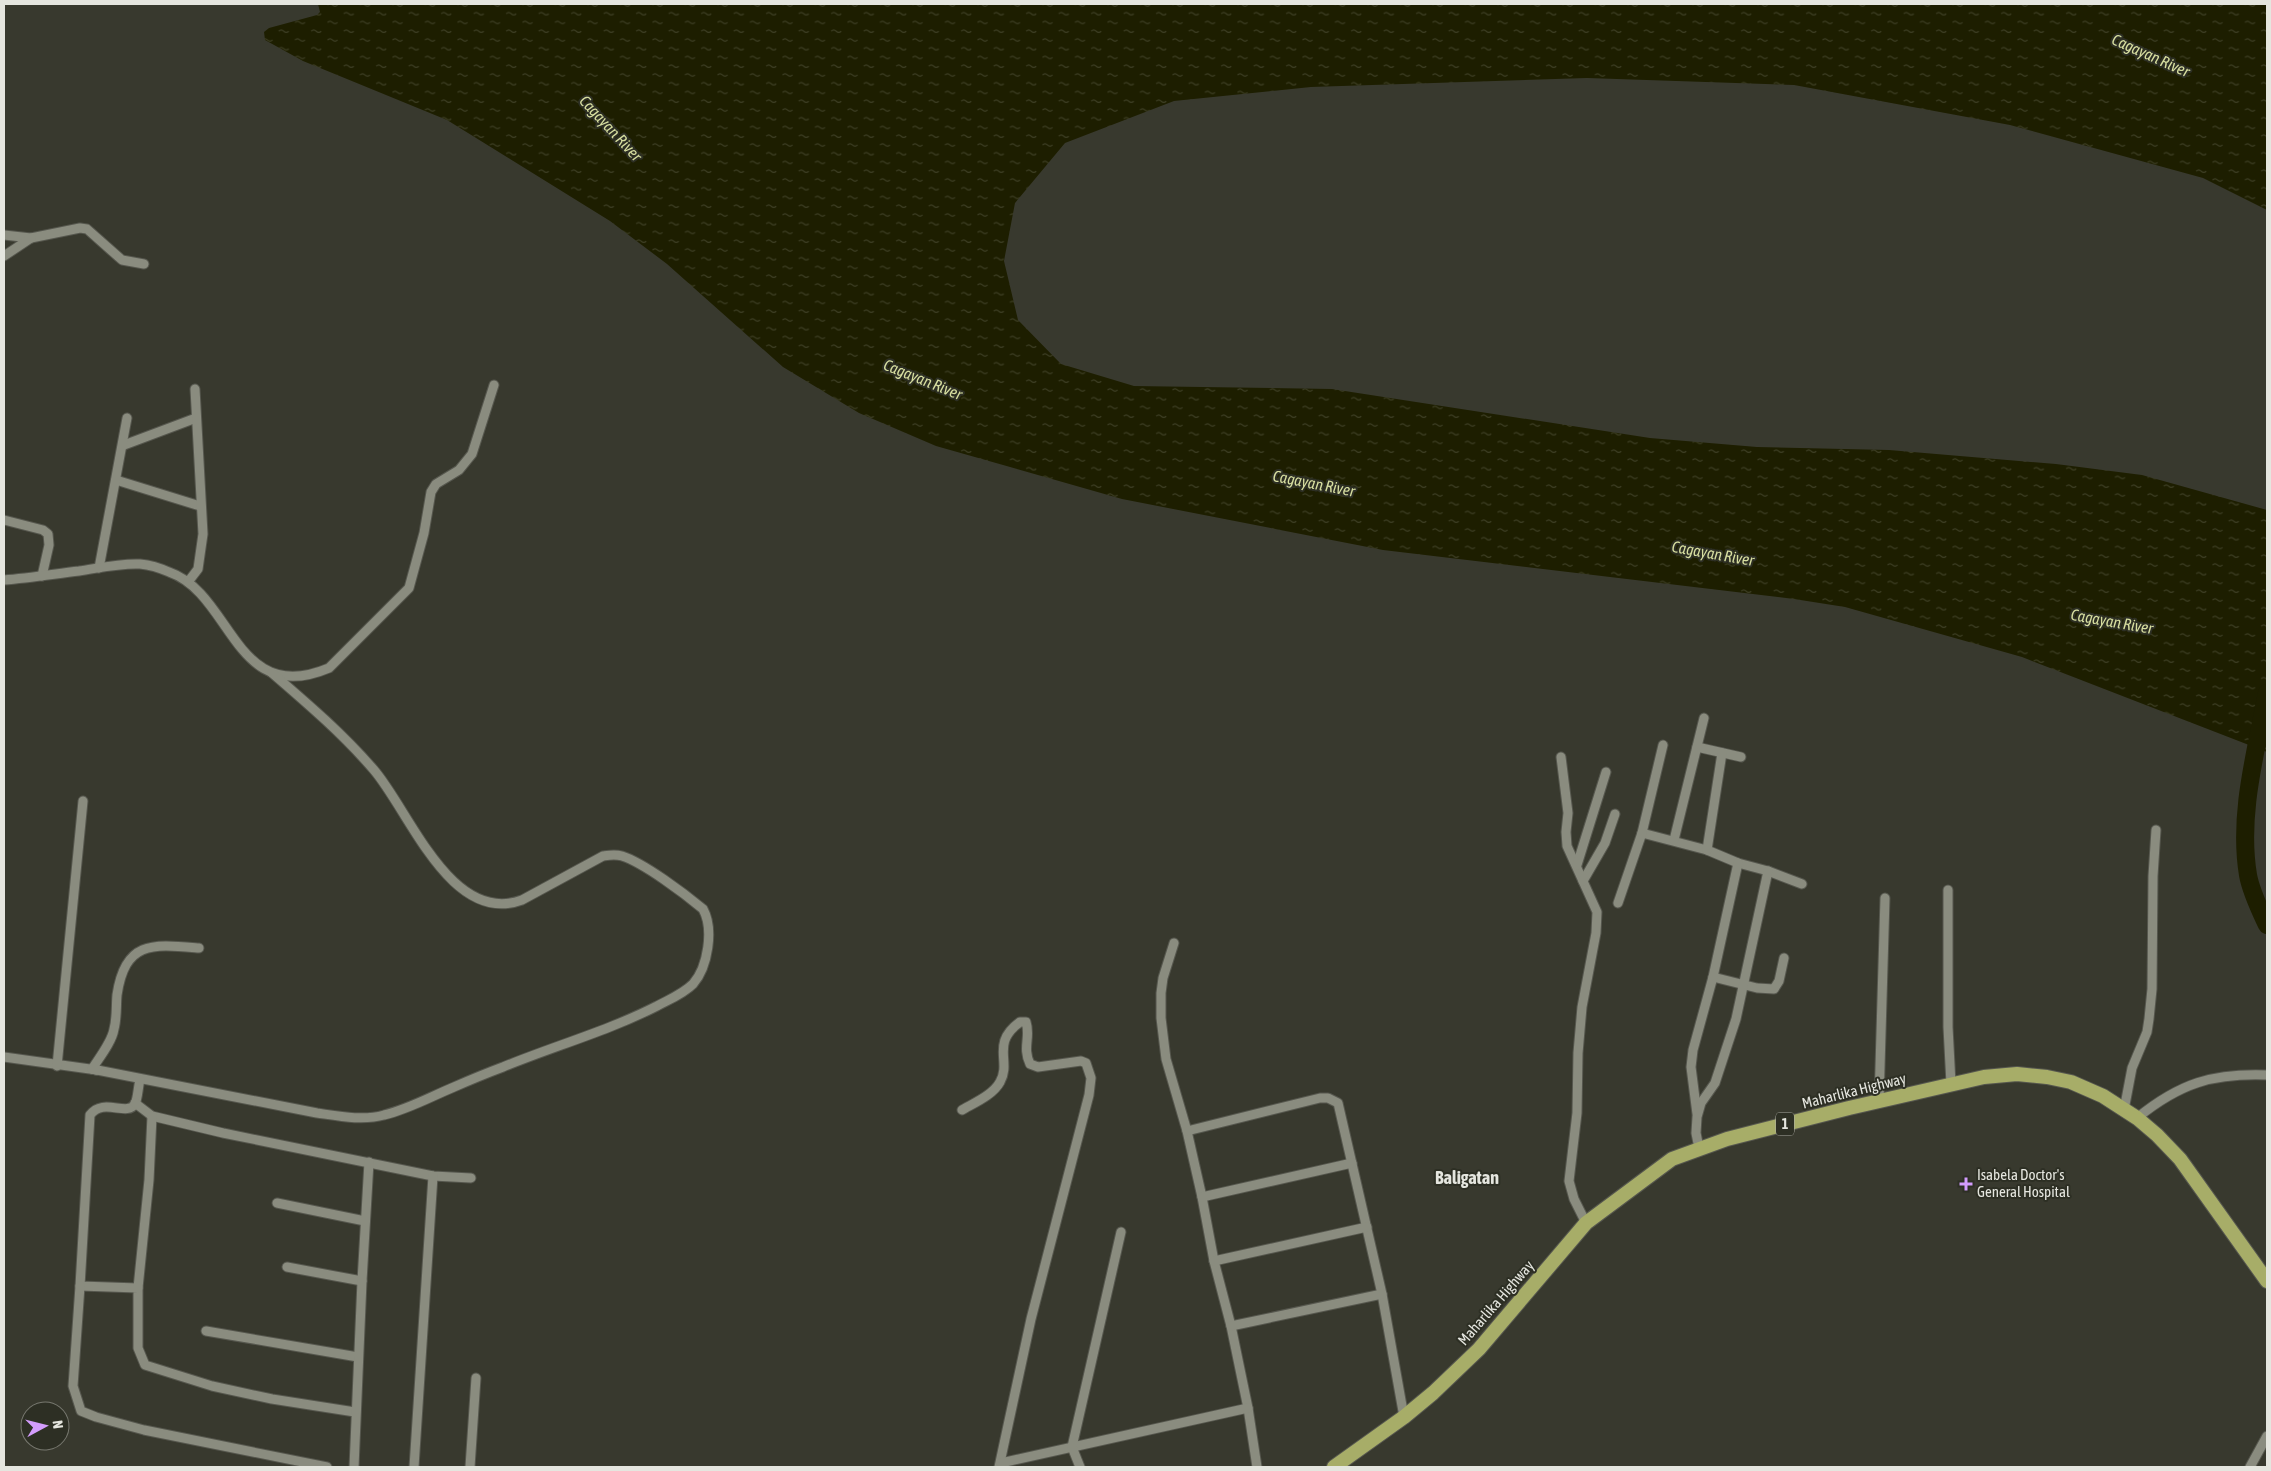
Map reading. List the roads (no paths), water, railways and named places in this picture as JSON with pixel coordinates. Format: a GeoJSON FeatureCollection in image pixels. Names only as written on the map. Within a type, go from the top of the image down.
{"type":"FeatureCollection","features":[{"type":"Feature","properties":{"kind":"highway","name":"Maharlika Highway"},"geometry":{"type":"LineString","coordinates":[[1334,1467],[1404,1417],[1479,1350],[1586,1224],[1672,1158],[1699,1148],[1951,1084],[2017,1074],[2047,1076],[2081,1086],[2103,1096],[2137,1118],[2157,1134],[2180,1158],[2267,1282]]}},
{"type":"Feature","properties":{"kind":"street"},"geometry":{"type":"LineString","coordinates":[[4,235],[30,238],[80,228],[87,229],[122,260],[144,264]]}},
{"type":"Feature","properties":{"kind":"street"},"geometry":{"type":"LineString","coordinates":[[4,256],[30,238]]}},
{"type":"Feature","properties":{"kind":"street"},"geometry":{"type":"LineString","coordinates":[[272,673],[292,677],[315,674],[329,668],[409,588],[424,533],[431,492],[436,484],[459,470],[472,454],[494,385]]}},
{"type":"Feature","properties":{"kind":"street"},"geometry":{"type":"LineString","coordinates":[[188,582],[198,569],[203,534],[200,506],[196,389]]}},
{"type":"Feature","properties":{"kind":"street"},"geometry":{"type":"LineString","coordinates":[[99,568],[128,418]]}},
{"type":"Feature","properties":{"kind":"street"},"geometry":{"type":"LineString","coordinates":[[124,445],[196,418]]}},
{"type":"Feature","properties":{"kind":"street"},"geometry":{"type":"LineString","coordinates":[[116,480],[200,506]]}},
{"type":"Feature","properties":{"kind":"street"},"geometry":{"type":"LineString","coordinates":[[4,520],[43,530],[48,534],[49,545],[42,576]]}},
{"type":"Feature","properties":{"kind":"street"},"geometry":{"type":"LineString","coordinates":[[4,580],[139,564],[154,566],[179,575],[204,598],[227,631],[244,651],[338,730],[376,772],[426,848],[458,887],[474,898],[492,904],[511,904],[522,900],[603,856],[614,854],[623,856],[645,868],[702,909],[707,917],[707,949],[700,972],[694,983],[685,991],[648,1011],[593,1034],[532,1055],[453,1087],[413,1106],[382,1116],[345,1117],[317,1113],[140,1080],[92,1069]]}},
{"type":"Feature","properties":{"kind":"street"},"geometry":{"type":"LineString","coordinates":[[1674,840],[1704,718]]}},
{"type":"Feature","properties":{"kind":"street"},"geometry":{"type":"LineString","coordinates":[[1618,903],[1642,833],[1663,745]]}},
{"type":"Feature","properties":{"kind":"street"},"geometry":{"type":"LineString","coordinates":[[1698,747],[1741,757]]}},
{"type":"Feature","properties":{"kind":"street"},"geometry":{"type":"LineString","coordinates":[[1707,850],[1722,753]]}},
{"type":"Feature","properties":{"kind":"street"},"geometry":{"type":"LineString","coordinates":[[1561,757],[1568,813],[1566,839],[1597,912],[1582,1007],[1578,1053],[1577,1113],[1569,1181],[1574,1199],[1586,1224]]}},
{"type":"Feature","properties":{"kind":"street"},"geometry":{"type":"LineString","coordinates":[[1577,865],[1606,772]]}},
{"type":"Feature","properties":{"kind":"street"},"geometry":{"type":"LineString","coordinates":[[57,1066],[83,801]]}},
{"type":"Feature","properties":{"kind":"street"},"geometry":{"type":"LineString","coordinates":[[1583,881],[1605,843],[1615,814]]}},
{"type":"Feature","properties":{"kind":"street"},"geometry":{"type":"LineString","coordinates":[[2124,1110],[2132,1068],[2149,1019],[2152,989],[2153,876],[2156,830]]}},
{"type":"Feature","properties":{"kind":"street"},"geometry":{"type":"LineString","coordinates":[[1642,833],[1707,850],[1738,863],[1768,871],[1802,884]]}},
{"type":"Feature","properties":{"kind":"street"},"geometry":{"type":"LineString","coordinates":[[1699,1148],[1696,1133],[1697,1117],[1691,1067],[1693,1050],[1713,977],[1738,863]]}},
{"type":"Feature","properties":{"kind":"street"},"geometry":{"type":"LineString","coordinates":[[1697,1117],[1701,1103],[1715,1083],[1736,1019],[1768,871]]}},
{"type":"Feature","properties":{"kind":"street"},"geometry":{"type":"LineString","coordinates":[[1948,890],[1948,1027],[1951,1084]]}},
{"type":"Feature","properties":{"kind":"street"},"geometry":{"type":"LineString","coordinates":[[1879,1101],[1885,898]]}},
{"type":"Feature","properties":{"kind":"street"},"geometry":{"type":"LineString","coordinates":[[1174,943],[1163,978],[1161,1018],[1166,1059],[1188,1131],[1214,1261],[1231,1326],[1248,1408],[1257,1467]]}},
{"type":"Feature","properties":{"kind":"street"},"geometry":{"type":"LineString","coordinates":[[92,1069],[114,1031],[120,976],[131,957],[148,948],[199,948]]}},
{"type":"Feature","properties":{"kind":"street"},"geometry":{"type":"LineString","coordinates":[[1713,977],[1757,988],[1774,989],[1779,981],[1784,958]]}},
{"type":"Feature","properties":{"kind":"street"},"geometry":{"type":"LineString","coordinates":[[962,1110],[985,1096],[1000,1082],[1003,1069],[1003,1045],[1010,1030],[1023,1022],[1026,1022],[1028,1026],[1025,1048],[1030,1064],[1038,1067],[1081,1061],[1086,1063],[1090,1073],[1089,1095],[1031,1319],[1000,1465],[1248,1408]]}},
{"type":"Feature","properties":{"kind":"street"},"geometry":{"type":"LineString","coordinates":[[4,1057],[57,1066],[97,1070],[92,1069]]}},
{"type":"Feature","properties":{"kind":"street"},"geometry":{"type":"LineString","coordinates":[[2137,1118],[2168,1096],[2193,1084],[2227,1075],[2267,1075]]}},
{"type":"Feature","properties":{"kind":"street"},"geometry":{"type":"LineString","coordinates":[[140,1080],[136,1103],[127,1109],[102,1107],[93,1111],[90,1115],[73,1386],[81,1411],[144,1430],[327,1467]]}},
{"type":"Feature","properties":{"kind":"street"},"geometry":{"type":"LineString","coordinates":[[1188,1131],[1328,1098],[1338,1103],[1382,1294],[1404,1417]]}},
{"type":"Feature","properties":{"kind":"street"},"geometry":{"type":"LineString","coordinates":[[136,1103],[152,1116],[223,1133],[433,1176],[472,1178]]}},
{"type":"Feature","properties":{"kind":"street"},"geometry":{"type":"LineString","coordinates":[[152,1116],[149,1180],[138,1288],[138,1348],[145,1365],[229,1390],[355,1412]]}},
{"type":"Feature","properties":{"kind":"street"},"geometry":{"type":"LineString","coordinates":[[354,1467],[355,1412],[369,1162]]}},
{"type":"Feature","properties":{"kind":"street"},"geometry":{"type":"LineString","coordinates":[[1202,1197],[1352,1163]]}},
{"type":"Feature","properties":{"kind":"street"},"geometry":{"type":"LineString","coordinates":[[414,1467],[433,1176]]}},
{"type":"Feature","properties":{"kind":"street"},"geometry":{"type":"LineString","coordinates":[[277,1202],[366,1221]]}},
{"type":"Feature","properties":{"kind":"street"},"geometry":{"type":"LineString","coordinates":[[1214,1261],[1367,1227]]}},
{"type":"Feature","properties":{"kind":"street"},"geometry":{"type":"LineString","coordinates":[[1080,1467],[1072,1447],[1121,1232]]}},
{"type":"Feature","properties":{"kind":"street"},"geometry":{"type":"LineString","coordinates":[[287,1267],[362,1281]]}},
{"type":"Feature","properties":{"kind":"street"},"geometry":{"type":"LineString","coordinates":[[80,1286],[138,1288]]}},
{"type":"Feature","properties":{"kind":"street"},"geometry":{"type":"LineString","coordinates":[[1231,1326],[1382,1294]]}},
{"type":"Feature","properties":{"kind":"street"},"geometry":{"type":"LineString","coordinates":[[206,1331],[358,1357]]}},
{"type":"Feature","properties":{"kind":"street"},"geometry":{"type":"LineString","coordinates":[[470,1467],[476,1378]]}},
{"type":"Feature","properties":{"kind":"street"},"geometry":{"type":"LineString","coordinates":[[2250,1467],[2267,1436]]}},
{"type":"Feature","properties":{"kind":"water","name":"Cagayan River"},"geometry":{"type":"Polygon","coordinates":[[[318,4],[2267,4],[2267,210],[2203,178],[2010,125],[1794,85],[1587,78],[1311,87],[1174,101],[1065,143],[1015,203],[1004,261],[1018,320],[1061,364],[1134,386],[1332,389],[1650,438],[1757,447],[1889,450],[2056,464],[2142,475],[2267,510],[2267,752],[2022,657],[1845,607],[1794,599],[1383,550],[1122,499],[936,446],[859,413],[783,367],[667,264],[610,221],[447,120],[303,61],[265,40],[264,32],[269,28],[317,15],[320,12],[318,4]]]}},
{"type":"Feature","properties":{"kind":"waterway"},"geometry":{"type":"LineString","coordinates":[[2267,693],[2250,783],[2245,829],[2245,852],[2249,881],[2267,925]]}},
{"type":"Feature","properties":{"kind":"place","name":"Isabela Doctor's General Hospital"},"geometry":{"type":"Point","coordinates":[1966,1184]}},
{"type":"Feature","properties":{"kind":"district","name":"Baligatan"},"geometry":{"type":"Point","coordinates":[1467,1178]}}]}
